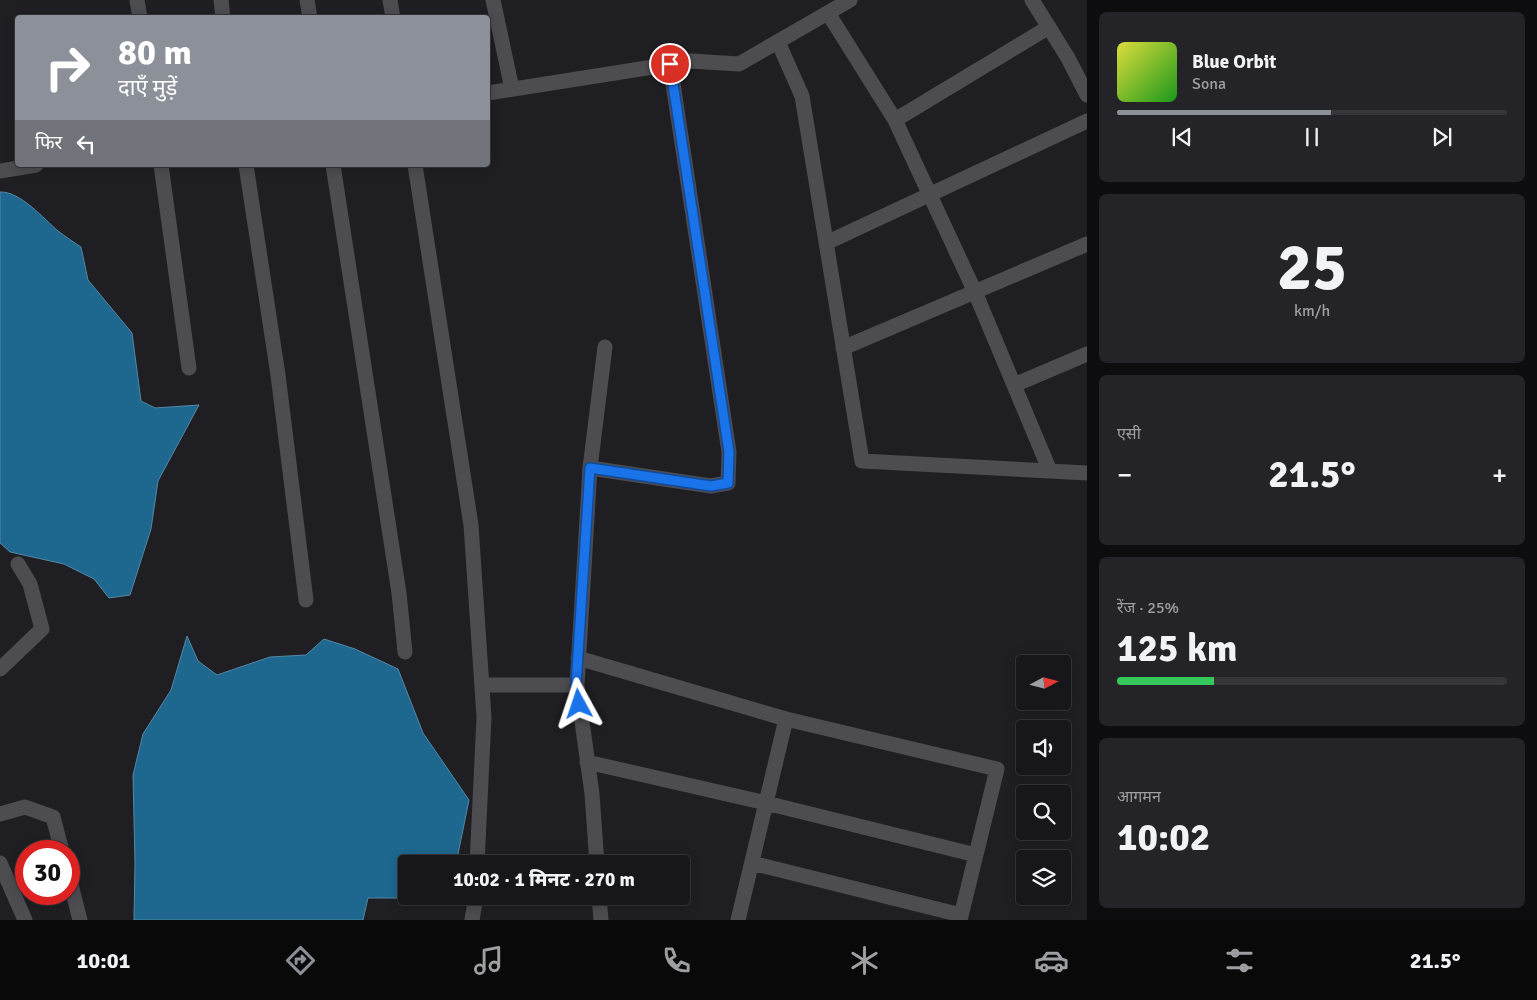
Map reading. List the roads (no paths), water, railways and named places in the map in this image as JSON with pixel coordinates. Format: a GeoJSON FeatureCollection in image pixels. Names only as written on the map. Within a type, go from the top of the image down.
{"type":"FeatureCollection","features":[{"type":"Feature","properties":{"kind":"street"},"geometry":{"type":"LineString","coordinates":[[137,0],[140,15]]}},
{"type":"Feature","properties":{"kind":"street"},"geometry":{"type":"LineString","coordinates":[[221,0],[223,15]]}},
{"type":"Feature","properties":{"kind":"street"},"geometry":{"type":"LineString","coordinates":[[307,0],[310,15]]}},
{"type":"Feature","properties":{"kind":"street"},"geometry":{"type":"LineString","coordinates":[[390,0],[392,15]]}},
{"type":"Feature","properties":{"kind":"street"},"geometry":{"type":"LineString","coordinates":[[493,0],[512,89]]}},
{"type":"Feature","properties":{"kind":"street"},"geometry":{"type":"LineString","coordinates":[[490,93],[690,60],[740,64],[850,0]]}},
{"type":"Feature","properties":{"kind":"street"},"geometry":{"type":"LineString","coordinates":[[1032,0],[1068,58],[1087,95]]}},
{"type":"Feature","properties":{"kind":"street"},"geometry":{"type":"LineString","coordinates":[[828,13],[894,120],[975,292],[1050,471]]}},
{"type":"Feature","properties":{"kind":"street"},"geometry":{"type":"LineString","coordinates":[[894,120],[1048,27]]}},
{"type":"Feature","properties":{"kind":"street"},"geometry":{"type":"LineString","coordinates":[[778,42],[802,96],[862,461],[1087,473]]}},
{"type":"Feature","properties":{"kind":"street"},"geometry":{"type":"LineString","coordinates":[[590,468],[711,486],[728,483],[729,452],[670,64]]}},
{"type":"Feature","properties":{"kind":"street"},"geometry":{"type":"LineString","coordinates":[[826,244],[1087,121]]}},
{"type":"Feature","properties":{"kind":"street"},"geometry":{"type":"LineString","coordinates":[[0,171],[24,167]]}},
{"type":"Feature","properties":{"kind":"street"},"geometry":{"type":"LineString","coordinates":[[161,167],[190,368]]}},
{"type":"Feature","properties":{"kind":"street"},"geometry":{"type":"LineString","coordinates":[[246,167],[278,374],[306,600]]}},
{"type":"Feature","properties":{"kind":"street"},"geometry":{"type":"LineString","coordinates":[[333,167],[399,593],[405,652]]}},
{"type":"Feature","properties":{"kind":"street"},"geometry":{"type":"LineString","coordinates":[[415,167],[471,525],[484,717],[477,855]]}},
{"type":"Feature","properties":{"kind":"street"},"geometry":{"type":"LineString","coordinates":[[843,348],[1087,244]]}},
{"type":"Feature","properties":{"kind":"street"},"geometry":{"type":"LineString","coordinates":[[596,855],[592,794],[576,685],[590,468],[605,347]]}},
{"type":"Feature","properties":{"kind":"street"},"geometry":{"type":"LineString","coordinates":[[1014,385],[1087,354]]}},
{"type":"Feature","properties":{"kind":"street"},"geometry":{"type":"LineString","coordinates":[[0,669],[42,629],[30,584],[18,564]]}},
{"type":"Feature","properties":{"kind":"street"},"geometry":{"type":"LineString","coordinates":[[578,658],[786,719],[997,769],[960,918],[752,864]]}},
{"type":"Feature","properties":{"kind":"street"},"geometry":{"type":"LineString","coordinates":[[482,685],[576,685]]}},
{"type":"Feature","properties":{"kind":"street"},"geometry":{"type":"LineString","coordinates":[[738,920],[786,719]]}},
{"type":"Feature","properties":{"kind":"street"},"geometry":{"type":"LineString","coordinates":[[587,762],[766,803],[976,855]]}},
{"type":"Feature","properties":{"kind":"street"},"geometry":{"type":"LineString","coordinates":[[0,814],[25,807],[53,817],[59,840]]}},
{"type":"Feature","properties":{"kind":"street"},"geometry":{"type":"LineString","coordinates":[[0,863],[25,920]]}},
{"type":"Feature","properties":{"kind":"street"},"geometry":{"type":"LineString","coordinates":[[76,905],[80,920]]}},
{"type":"Feature","properties":{"kind":"street"},"geometry":{"type":"LineString","coordinates":[[472,920],[474,905]]}},
{"type":"Feature","properties":{"kind":"street"},"geometry":{"type":"LineString","coordinates":[[601,905],[602,920]]}},
{"type":"Feature","properties":{"kind":"water"},"geometry":{"type":"Polygon","coordinates":[[[0,192],[16,196],[39,213],[58,231],[81,247],[88,280],[132,333],[141,401],[155,408],[199,405],[158,481],[151,529],[130,595],[109,598],[94,579],[64,564],[10,552],[0,543],[0,192]]]}},
{"type":"Feature","properties":{"kind":"water"},"geometry":{"type":"Polygon","coordinates":[[[187,636],[198,661],[217,675],[270,657],[306,655],[324,639],[355,649],[398,669],[423,733],[469,800],[458,855],[398,855],[398,898],[368,898],[363,920],[134,920],[133,775],[143,734],[171,690],[187,636]]]}}]}
